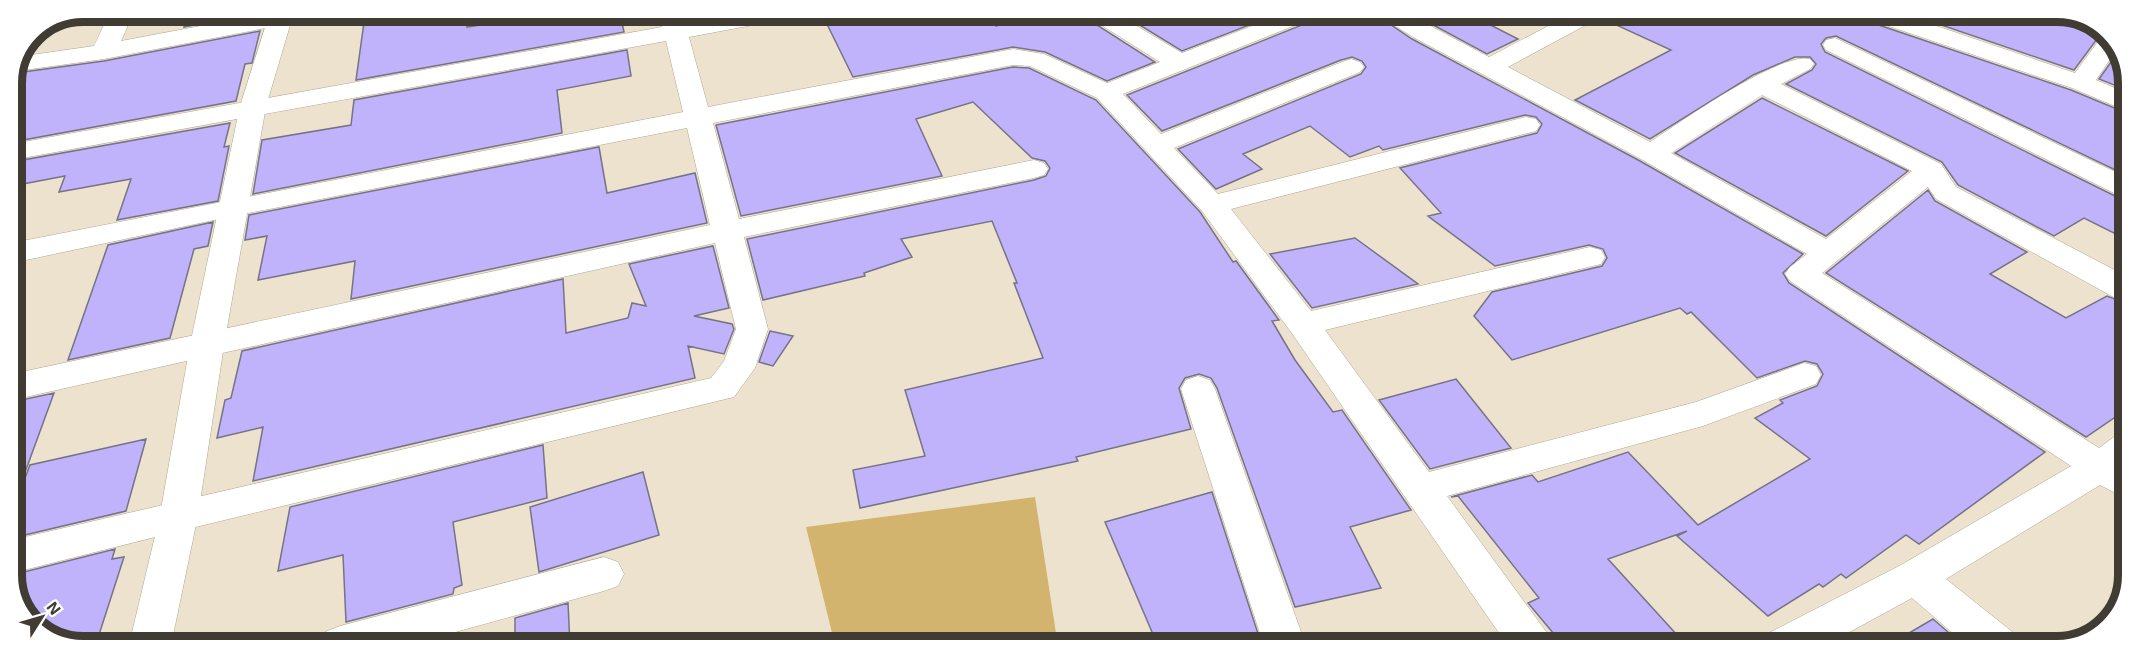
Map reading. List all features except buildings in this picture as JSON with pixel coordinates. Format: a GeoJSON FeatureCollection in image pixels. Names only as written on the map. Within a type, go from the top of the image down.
{"type":"FeatureCollection","features":[{"type":"Feature","properties":{"kind":"street"},"geometry":{"type":"LineString","coordinates":[[104,52],[118,22]]}},
{"type":"Feature","properties":{"kind":"street"},"geometry":{"type":"LineString","coordinates":[[26,63],[104,52],[248,22]]}},
{"type":"Feature","properties":{"kind":"street"},"geometry":{"type":"LineString","coordinates":[[152,636],[179,515],[207,345],[253,106],[279,22]]}},
{"type":"Feature","properties":{"kind":"street"},"geometry":{"type":"LineString","coordinates":[[22,150],[673,22],[752,329],[744,359],[734,376],[722,388],[179,515],[23,554]]}},
{"type":"Feature","properties":{"kind":"street"},"geometry":{"type":"LineString","coordinates":[[1113,22],[1182,64]]}},
{"type":"Feature","properties":{"kind":"street"},"geometry":{"type":"LineString","coordinates":[[1106,93],[1284,22]]}},
{"type":"Feature","properties":{"kind":"street"},"geometry":{"type":"LineString","coordinates":[[1405,22],[1651,153],[1828,253]]}},
{"type":"Feature","properties":{"kind":"street"},"geometry":{"type":"LineString","coordinates":[[1490,67],[1573,22]]}},
{"type":"Feature","properties":{"kind":"street"},"geometry":{"type":"LineString","coordinates":[[1900,22],[2081,82],[2118,99]]}},
{"type":"Feature","properties":{"kind":"street"},"geometry":{"type":"LineString","coordinates":[[1835,45],[2118,184]]}},
{"type":"Feature","properties":{"kind":"street"},"geometry":{"type":"LineString","coordinates":[[2081,82],[2106,47]]}},
{"type":"Feature","properties":{"kind":"street"},"geometry":{"type":"LineString","coordinates":[[22,251],[233,207],[1012,57],[1035,59],[1106,93],[1212,205],[1303,324],[1525,636]]}},
{"type":"Feature","properties":{"kind":"street"},"geometry":{"type":"LineString","coordinates":[[1651,153],[1761,84],[1801,64]]}},
{"type":"Feature","properties":{"kind":"street"},"geometry":{"type":"LineString","coordinates":[[1155,146],[1351,67]]}},
{"type":"Feature","properties":{"kind":"street"},"geometry":{"type":"LineString","coordinates":[[1761,84],[1930,170],[1946,193],[2118,286]]}},
{"type":"Feature","properties":{"kind":"street"},"geometry":{"type":"LineString","coordinates":[[1212,205],[1526,125]]}},
{"type":"Feature","properties":{"kind":"street"},"geometry":{"type":"LineString","coordinates":[[23,385],[727,231],[1034,169]]}},
{"type":"Feature","properties":{"kind":"street"},"geometry":{"type":"LineString","coordinates":[[1803,636],[1915,578],[2118,466],[1801,274],[1930,170]]}},
{"type":"Feature","properties":{"kind":"street"},"geometry":{"type":"LineString","coordinates":[[1303,324],[1590,257]]}},
{"type":"Feature","properties":{"kind":"street"},"geometry":{"type":"LineString","coordinates":[[1419,489],[1703,413],[1804,375]]}},
{"type":"Feature","properties":{"kind":"street"},"geometry":{"type":"LineString","coordinates":[[1198,389],[1282,636]]}},
{"type":"Feature","properties":{"kind":"street"},"geometry":{"type":"LineString","coordinates":[[373,636],[604,574]]}},
{"type":"Feature","properties":{"kind":"street"},"geometry":{"type":"LineString","coordinates":[[1915,578],[1986,636]]}},
{"type":"Feature","properties":{"kind":"shaded area"},"geometry":{"type":"Polygon","coordinates":[[[1035,497],[1056,636],[833,636],[806,527],[1035,497]]]}}]}
